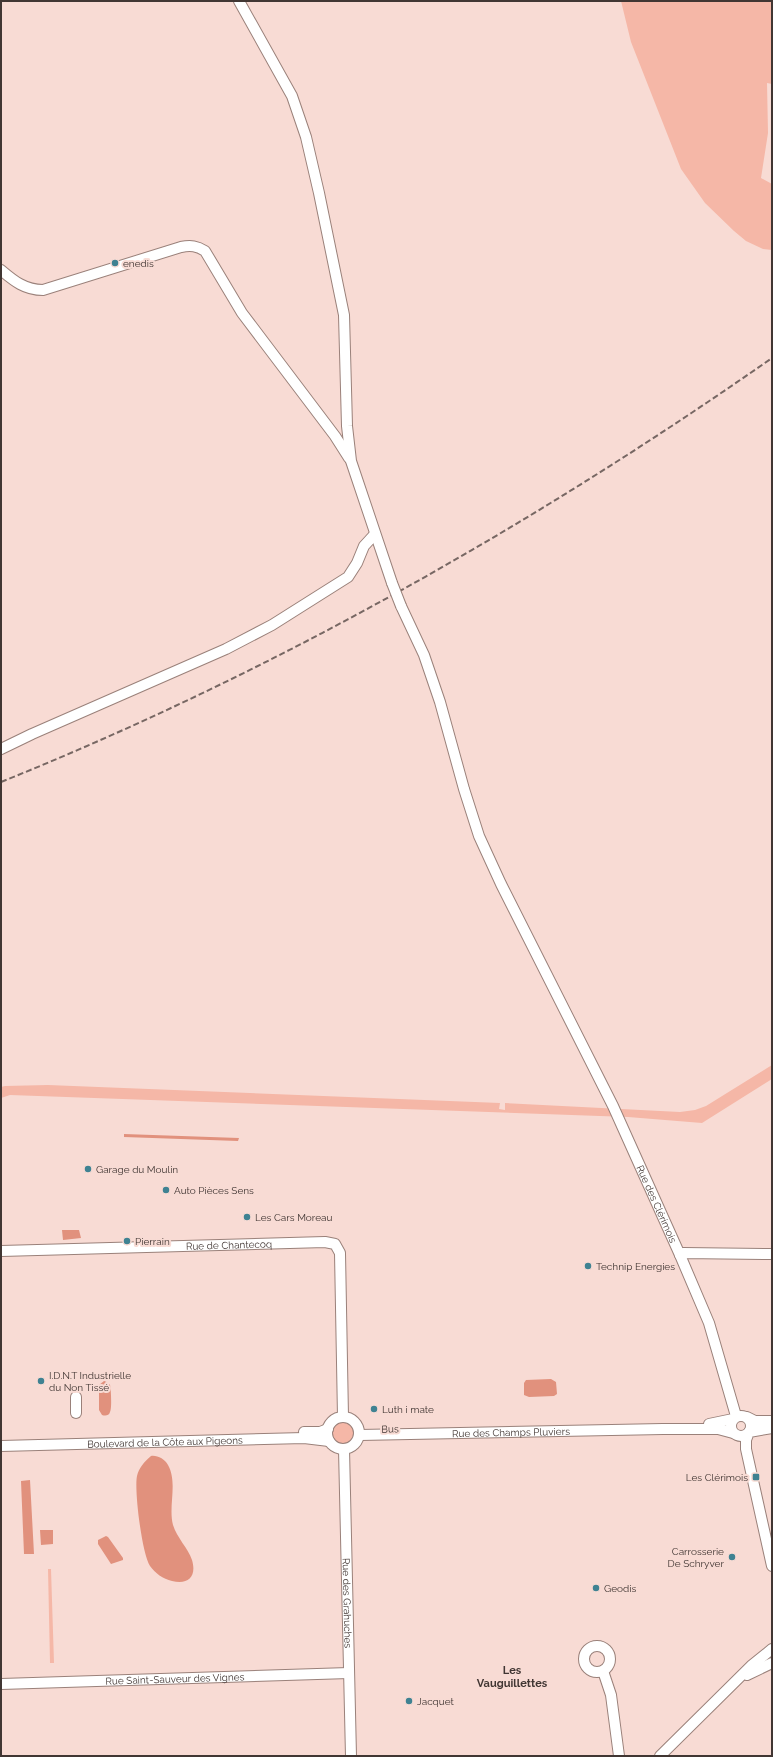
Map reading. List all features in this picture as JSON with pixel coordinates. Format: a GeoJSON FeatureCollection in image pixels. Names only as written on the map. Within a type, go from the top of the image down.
{"type":"FeatureCollection","features":[{"type":"Feature","properties":{"kind":"street"},"geometry":{"type":"LineString","coordinates":[[239,1],[292,96],[306,137],[319,192],[344,315],[346,418],[351,461]]}},
{"type":"Feature","properties":{"kind":"street"},"geometry":{"type":"LineString","coordinates":[[1,270],[14,282],[30,289],[43,290],[182,247],[191,246],[200,248],[205,251],[242,313],[335,436],[351,461]]}},
{"type":"Feature","properties":{"kind":"street","name":"Rue des Clérimois"},"geometry":{"type":"LineString","coordinates":[[351,461],[374,534],[392,583],[424,655],[438,696],[479,836],[501,884],[613,1106],[680,1255],[709,1323],[734,1418]]}},
{"type":"Feature","properties":{"kind":"street"},"geometry":{"type":"LineString","coordinates":[[1,749],[32,734],[226,650],[272,625],[348,577],[357,564],[364,546],[374,534]]}},
{"type":"Feature","properties":{"kind":"street","name":"Rue de Chantecoq"},"geometry":{"type":"LineString","coordinates":[[1,1251],[325,1242],[337,1245],[340,1253],[343,1417]]}},
{"type":"Feature","properties":{"kind":"street"},"geometry":{"type":"LineString","coordinates":[[680,1255],[683,1253],[772,1254]]}},
{"type":"Feature","properties":{"kind":"street"},"geometry":{"type":"LineString","coordinates":[[760,1510],[739,1441],[730,1428],[734,1418],[742,1415],[755,1421],[772,1421]]}},
{"type":"Feature","properties":{"kind":"street"},"geometry":{"type":"LineString","coordinates":[[343,1417],[348,1418],[357,1424],[360,1435],[353,1446],[344,1449],[335,1447],[329,1441],[328,1429],[333,1420],[343,1417]]}},
{"type":"Feature","properties":{"kind":"street"},"geometry":{"type":"LineString","coordinates":[[747,1417],[751,1422],[746,1440],[746,1449],[772,1566]]}},
{"type":"Feature","properties":{"kind":"street","name":"Rue des Champs Pluviers"},"geometry":{"type":"LineString","coordinates":[[663,1429],[717,1423],[734,1418]]}},
{"type":"Feature","properties":{"kind":"street","name":"Bus"},"geometry":{"type":"LineString","coordinates":[[357,1424],[377,1429],[416,1428],[423,1433]]}},
{"type":"Feature","properties":{"kind":"street"},"geometry":{"type":"LineString","coordinates":[[734,1434],[743,1436],[749,1432],[772,1428]]}},
{"type":"Feature","properties":{"kind":"street","name":"Boulevard de la Côte aux Pigeons"},"geometry":{"type":"LineString","coordinates":[[1,1439],[320,1432],[328,1429]]}},
{"type":"Feature","properties":{"kind":"street","name":"Rue des Champs Pluviers"},"geometry":{"type":"LineString","coordinates":[[360,1435],[663,1429],[718,1429],[734,1434]]}},
{"type":"Feature","properties":{"kind":"street","name":"Boulevard de la Côte aux Pigeons"},"geometry":{"type":"LineString","coordinates":[[1,1446],[304,1438],[329,1441]]}},
{"type":"Feature","properties":{"kind":"street","name":"Rue des Grahuches"},"geometry":{"type":"LineString","coordinates":[[344,1449],[351,1756]]}},
{"type":"Feature","properties":{"kind":"street"},"geometry":{"type":"LineString","coordinates":[[660,1756],[751,1666],[772,1649]]}},
{"type":"Feature","properties":{"kind":"street"},"geometry":{"type":"LineString","coordinates":[[741,1677],[772,1663]]}},
{"type":"Feature","properties":{"kind":"street"},"geometry":{"type":"LineString","coordinates":[[757,1670],[772,1673]]}},
{"type":"Feature","properties":{"kind":"street"},"geometry":{"type":"LineString","coordinates":[[604,1671],[614,1708],[619,1756]]}},
{"type":"Feature","properties":{"kind":"street","name":"Rue Saint-Sauveur des Vignes"},"geometry":{"type":"LineString","coordinates":[[1,1684],[349,1673]]}},
{"type":"Feature","properties":{"kind":"street"},"geometry":{"type":"LineString","coordinates":[[613,1756],[614,1708]]}},
{"type":"Feature","properties":{"kind":"shaded area"},"geometry":{"type":"Polygon","coordinates":[[[621,1],[772,1],[772,84],[767,83],[768,133],[761,178],[772,184],[772,250],[763,249],[746,241],[734,231],[705,203],[681,169],[631,42],[621,1]]]}},
{"type":"Feature","properties":{"kind":"shaded area"},"geometry":{"type":"Polygon","coordinates":[[[772,1065],[772,1079],[702,1123],[628,1117],[10,1095],[1,1098],[1,1087],[48,1085],[500,1103],[499,1109],[505,1110],[505,1103],[680,1112],[695,1110],[706,1106],[772,1065]]]}},
{"type":"Feature","properties":{"kind":"shaded area"},"geometry":{"type":"Polygon","coordinates":[[[124,1134],[239,1138],[238,1141],[124,1137],[124,1134]]]}},
{"type":"Feature","properties":{"kind":"shaded area"},"geometry":{"type":"Polygon","coordinates":[[[62,1230],[79,1230],[81,1238],[63,1240],[62,1230]]]}},
{"type":"Feature","properties":{"kind":"shaded area"},"geometry":{"type":"Polygon","coordinates":[[[551,1379],[556,1382],[557,1394],[554,1396],[529,1397],[524,1395],[524,1383],[526,1380],[551,1379]]]}},
{"type":"Feature","properties":{"kind":"shaded area"},"geometry":{"type":"Polygon","coordinates":[[[104,1381],[110,1385],[111,1394],[111,1410],[106,1416],[102,1415],[99,1410],[99,1385],[104,1381]]]}},
{"type":"Feature","properties":{"kind":"shaded area"},"geometry":{"type":"Polygon","coordinates":[[[344,1421],[349,1422],[355,1428],[355,1438],[349,1444],[344,1445],[339,1444],[333,1438],[332,1433],[333,1428],[339,1422],[344,1421]]]}},
{"type":"Feature","properties":{"kind":"shaded area"},"geometry":{"type":"Polygon","coordinates":[[[151,1456],[156,1456],[163,1459],[167,1463],[171,1472],[173,1487],[173,1525],[192,1560],[193,1566],[192,1575],[187,1581],[178,1582],[162,1577],[150,1566],[144,1549],[139,1522],[136,1483],[139,1470],[151,1456]]]}},
{"type":"Feature","properties":{"kind":"shaded area"},"geometry":{"type":"Polygon","coordinates":[[[30,1480],[34,1554],[24,1554],[21,1481],[30,1480]]]}},
{"type":"Feature","properties":{"kind":"shaded area"},"geometry":{"type":"Polygon","coordinates":[[[40,1530],[53,1530],[53,1544],[41,1545],[40,1530]]]}},
{"type":"Feature","properties":{"kind":"shaded area"},"geometry":{"type":"Polygon","coordinates":[[[106,1536],[123,1560],[111,1564],[98,1544],[98,1540],[106,1536]]]}},
{"type":"Feature","properties":{"kind":"shaded area"},"geometry":{"type":"Polygon","coordinates":[[[48,1569],[51,1569],[54,1663],[50,1663],[48,1569]]]}},
{"type":"Feature","properties":{"kind":"railway"},"geometry":{"type":"LineString","coordinates":[[1,782],[103,739],[203,693],[301,644],[398,592],[494,537],[588,480],[681,420],[772,358]]}},
{"type":"Feature","properties":{"kind":"place","name":"enedis"},"geometry":{"type":"Point","coordinates":[115,263]}},
{"type":"Feature","properties":{"kind":"place","name":"Garage du Moulin"},"geometry":{"type":"Point","coordinates":[88,1169]}},
{"type":"Feature","properties":{"kind":"place","name":"Auto Pièces Sens"},"geometry":{"type":"Point","coordinates":[166,1190]}},
{"type":"Feature","properties":{"kind":"place","name":"Les Cars Moreau"},"geometry":{"type":"Point","coordinates":[247,1217]}},
{"type":"Feature","properties":{"kind":"place","name":"Pierrain"},"geometry":{"type":"Point","coordinates":[127,1241]}},
{"type":"Feature","properties":{"kind":"place","name":"Technip Energies"},"geometry":{"type":"Point","coordinates":[588,1266]}},
{"type":"Feature","properties":{"kind":"place","name":"I.D.N.T Industrielle du Non Tissé"},"geometry":{"type":"Point","coordinates":[41,1381]}},
{"type":"Feature","properties":{"kind":"place","name":"Luth i mate"},"geometry":{"type":"Point","coordinates":[374,1409]}},
{"type":"Feature","properties":{"kind":"place","name":"Les Clérimois"},"geometry":{"type":"Point","coordinates":[756,1477]}},
{"type":"Feature","properties":{"kind":"place","name":"Carrosserie De Schryver"},"geometry":{"type":"Point","coordinates":[732,1557]}},
{"type":"Feature","properties":{"kind":"place","name":"Geodis"},"geometry":{"type":"Point","coordinates":[596,1588]}},
{"type":"Feature","properties":{"kind":"place","name":"Jacquet"},"geometry":{"type":"Point","coordinates":[409,1701]}},
{"type":"Feature","properties":{"kind":"district","name":"Les Vauguillettes"},"geometry":{"type":"Point","coordinates":[512,1676]}}]}
